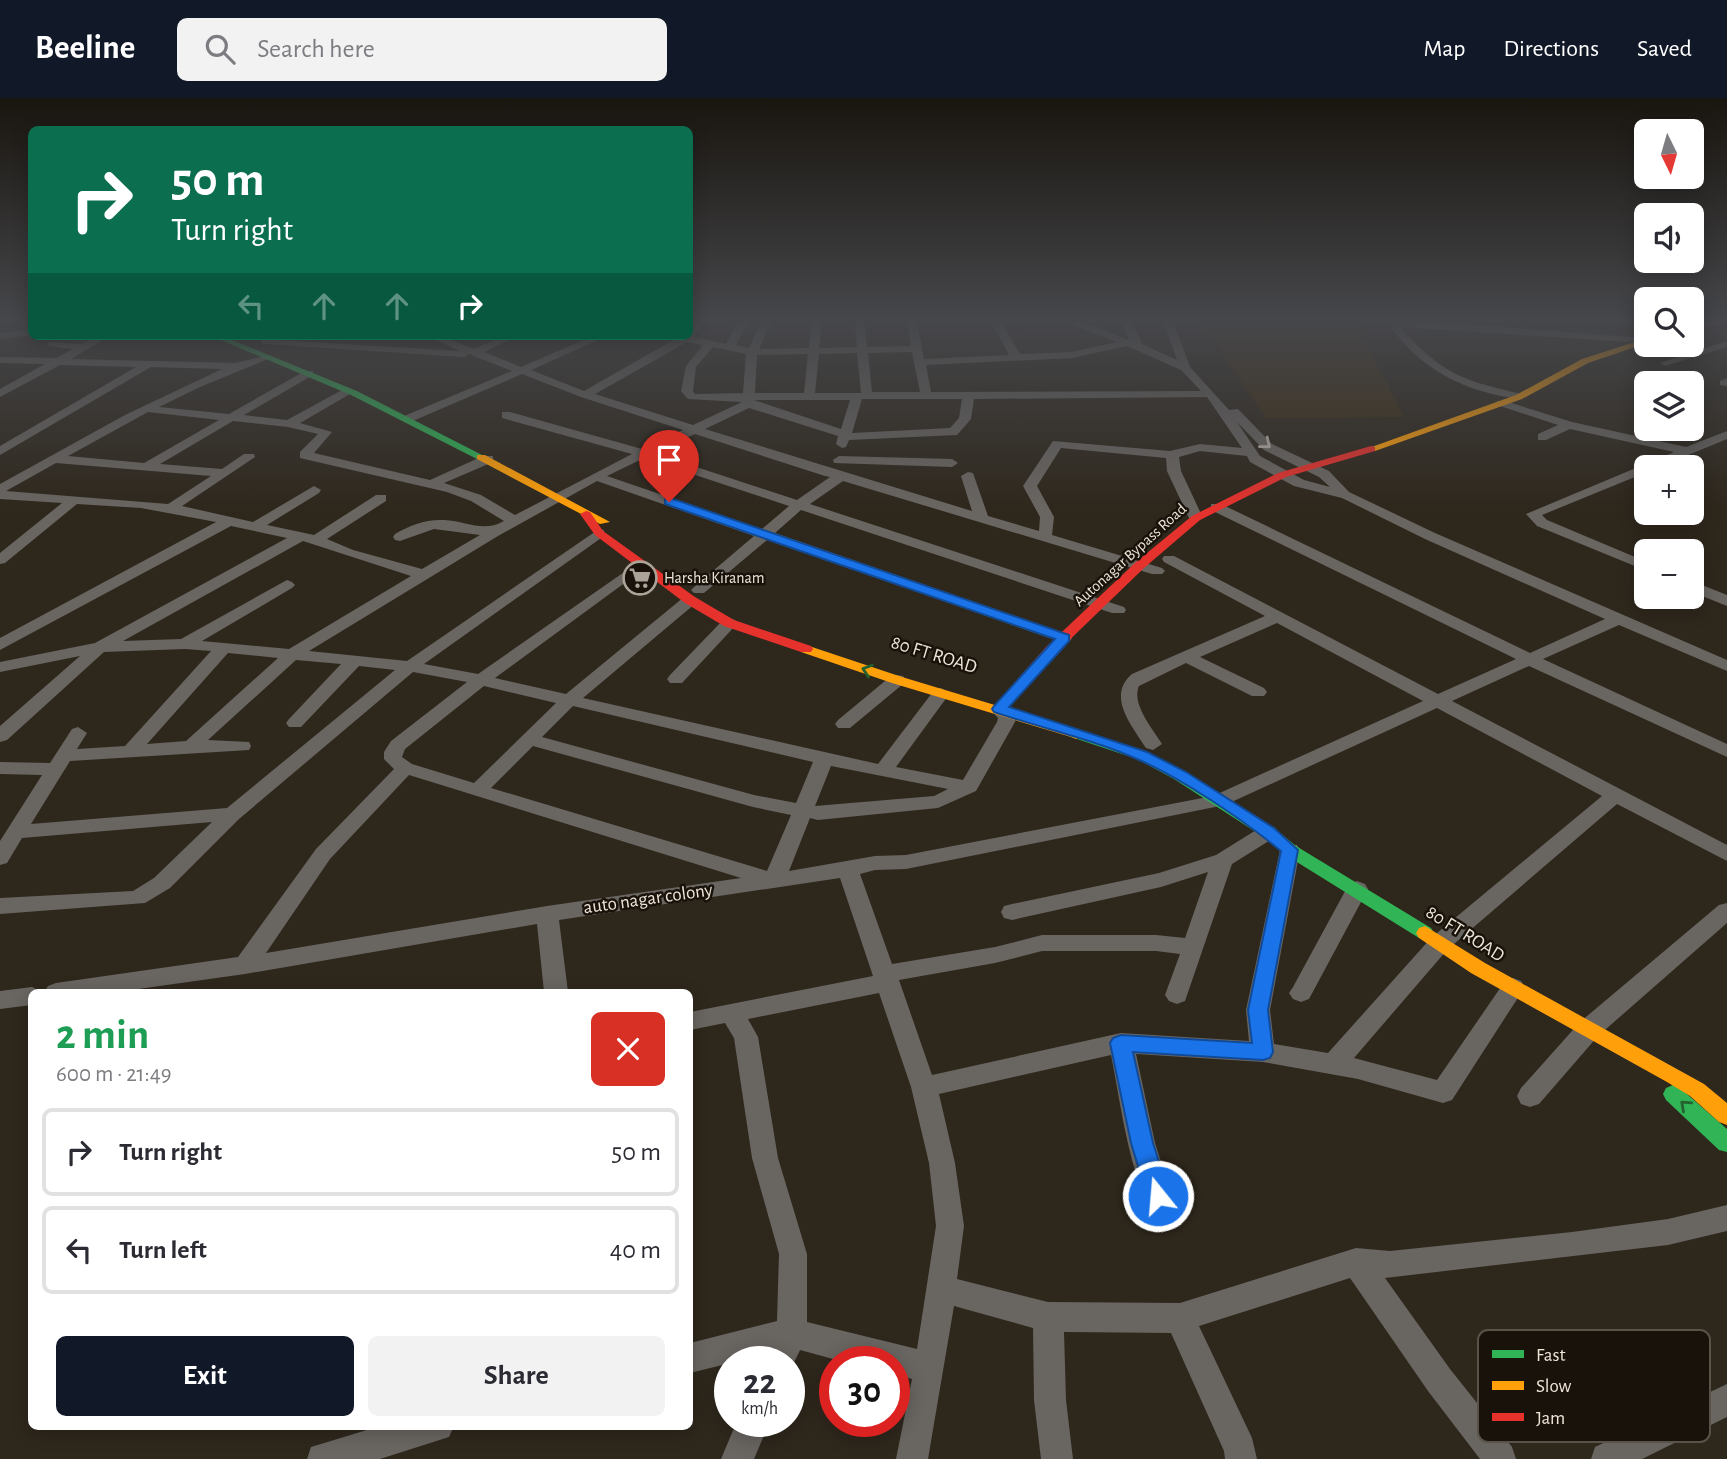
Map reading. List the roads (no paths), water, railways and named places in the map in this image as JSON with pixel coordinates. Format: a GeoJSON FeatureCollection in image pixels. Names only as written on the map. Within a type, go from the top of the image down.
{"type":"FeatureCollection","features":[{"type":"Feature","properties":{"kind":"street"},"geometry":{"type":"LineString","coordinates":[[0,394],[22,382]]}},
{"type":"Feature","properties":{"kind":"street"},"geometry":{"type":"LineString","coordinates":[[0,451],[119,382]]}},
{"type":"Feature","properties":{"kind":"street"},"geometry":{"type":"LineString","coordinates":[[0,489],[51,459],[206,382]]}},
{"type":"Feature","properties":{"kind":"street"},"geometry":{"type":"LineString","coordinates":[[147,466],[294,382]]}},
{"type":"Feature","properties":{"kind":"street","name":"80 FT ROAD"},"geometry":{"type":"LineString","coordinates":[[326,382],[488,459],[558,500],[616,528],[729,623],[940,693],[1004,703]]}},
{"type":"Feature","properties":{"kind":"street"},"geometry":{"type":"LineString","coordinates":[[408,419],[499,382]]}},
{"type":"Feature","properties":{"kind":"street"},"geometry":{"type":"LineString","coordinates":[[551,382],[585,395],[836,474],[1158,570],[1277,617],[1727,854]]}},
{"type":"Feature","properties":{"kind":"street"},"geometry":{"type":"LineString","coordinates":[[585,395],[609,382]]}},
{"type":"Feature","properties":{"kind":"street"},"geometry":{"type":"LineString","coordinates":[[690,382],[689,395],[702,399],[748,401],[809,396],[1121,390],[1215,398]]}},
{"type":"Feature","properties":{"kind":"street"},"geometry":{"type":"LineString","coordinates":[[748,401],[750,382]]}},
{"type":"Feature","properties":{"kind":"street"},"geometry":{"type":"LineString","coordinates":[[809,396],[811,382]]}},
{"type":"Feature","properties":{"kind":"street"},"geometry":{"type":"LineString","coordinates":[[478,790],[568,702],[836,474],[844,435],[862,395],[863,382]]}},
{"type":"Feature","properties":{"kind":"street"},"geometry":{"type":"LineString","coordinates":[[924,382],[926,394]]}},
{"type":"Feature","properties":{"kind":"street"},"geometry":{"type":"LineString","coordinates":[[1199,382],[1245,421],[1268,447],[1324,474],[1348,495]]}},
{"type":"Feature","properties":{"kind":"street"},"geometry":{"type":"LineString","coordinates":[[1456,382],[1518,397]]}},
{"type":"Feature","properties":{"kind":"street","name":"Autonagar Bypass Road"},"geometry":{"type":"LineString","coordinates":[[1158,570],[1223,511],[1282,475],[1392,443],[1518,397],[1547,382]]}},
{"type":"Feature","properties":{"kind":"street"},"geometry":{"type":"LineString","coordinates":[[291,424],[346,392]]}},
{"type":"Feature","properties":{"kind":"street"},"geometry":{"type":"LineString","coordinates":[[191,746],[293,653],[514,521],[558,500],[596,476],[696,430],[748,401],[844,435],[953,432],[958,430],[965,419],[969,394]]}},
{"type":"Feature","properties":{"kind":"street"},"geometry":{"type":"LineString","coordinates":[[1215,398],[1250,453],[1282,475],[1299,483],[1348,495],[1430,536],[1727,666]]}},
{"type":"Feature","properties":{"kind":"street"},"geometry":{"type":"LineString","coordinates":[[1501,403],[1569,425],[1687,451]]}},
{"type":"Feature","properties":{"kind":"street"},"geometry":{"type":"LineString","coordinates":[[148,409],[291,424],[326,432],[305,455],[432,484],[476,498],[514,521]]}},
{"type":"Feature","properties":{"kind":"street"},"geometry":{"type":"LineString","coordinates":[[506,415],[642,454],[1118,609]]}},
{"type":"Feature","properties":{"kind":"street"},"geometry":{"type":"LineString","coordinates":[[1542,436],[1569,425]]}},
{"type":"Feature","properties":{"kind":"street"},"geometry":{"type":"LineString","coordinates":[[1634,562],[1542,523],[1532,514],[1727,435]]}},
{"type":"Feature","properties":{"kind":"street","name":"Autonagar Bypass Road"},"geometry":{"type":"LineString","coordinates":[[1004,703],[1064,638],[1140,565],[1196,518],[1223,511],[1324,474],[1376,453],[1392,443]]}},
{"type":"Feature","properties":{"kind":"street"},"geometry":{"type":"LineString","coordinates":[[1045,538],[1047,517],[1030,486],[1058,444],[1172,455],[1180,450],[1197,447],[1250,453]]}},
{"type":"Feature","properties":{"kind":"street"},"geometry":{"type":"LineString","coordinates":[[1172,455],[1174,471],[1196,518]]}},
{"type":"Feature","properties":{"kind":"street"},"geometry":{"type":"LineString","coordinates":[[170,508],[249,457]]}},
{"type":"Feature","properties":{"kind":"street"},"geometry":{"type":"LineString","coordinates":[[51,459],[223,473]]}},
{"type":"Feature","properties":{"kind":"street"},"geometry":{"type":"LineString","coordinates":[[432,484],[488,459]]}},
{"type":"Feature","properties":{"kind":"street"},"geometry":{"type":"LineString","coordinates":[[839,460],[952,463]]}},
{"type":"Feature","properties":{"kind":"street"},"geometry":{"type":"LineString","coordinates":[[968,475],[981,517]]}},
{"type":"Feature","properties":{"kind":"street"},"geometry":{"type":"LineString","coordinates":[[596,476],[1064,638]]}},
{"type":"Feature","properties":{"kind":"street"},"geometry":{"type":"LineString","coordinates":[[254,527],[314,490]]}},
{"type":"Feature","properties":{"kind":"street"},"geometry":{"type":"LineString","coordinates":[[0,495],[170,508],[308,539],[348,554],[425,575]]}},
{"type":"Feature","properties":{"kind":"street"},"geometry":{"type":"LineString","coordinates":[[0,736],[100,647],[381,498]]}},
{"type":"Feature","properties":{"kind":"street"},"geometry":{"type":"LineString","coordinates":[[0,560],[74,500]]}},
{"type":"Feature","properties":{"kind":"street"},"geometry":{"type":"LineString","coordinates":[[1223,511],[1531,660],[1727,751]]}},
{"type":"Feature","properties":{"kind":"street","name":"80 FT ROAD"},"geometry":{"type":"LineString","coordinates":[[586,514],[599,533],[640,565],[694,595],[770,625],[1024,710],[1142,755],[1180,776],[1223,791],[1290,850],[1357,889],[1439,944],[1697,1090],[1727,1116]]}},
{"type":"Feature","properties":{"kind":"street"},"geometry":{"type":"LineString","coordinates":[[404,521],[440,523],[493,533]]}},
{"type":"Feature","properties":{"kind":"street"},"geometry":{"type":"LineString","coordinates":[[0,645],[227,522]]}},
{"type":"Feature","properties":{"kind":"street"},"geometry":{"type":"LineString","coordinates":[[400,537],[423,524]]}},
{"type":"Feature","properties":{"kind":"street"},"geometry":{"type":"LineString","coordinates":[[0,906],[137,898],[162,883],[232,814],[410,666],[599,533]]}},
{"type":"Feature","properties":{"kind":"street"},"geometry":{"type":"LineString","coordinates":[[640,565],[481,680],[398,745],[393,752],[393,760],[405,768],[774,881],[824,759]]}},
{"type":"Feature","properties":{"kind":"street"},"geometry":{"type":"LineString","coordinates":[[185,644],[287,586]]}},
{"type":"Feature","properties":{"kind":"street"},"geometry":{"type":"LineString","coordinates":[[1704,591],[1727,601]]}},
{"type":"Feature","properties":{"kind":"street"},"geometry":{"type":"LineString","coordinates":[[1153,744],[1129,701],[1127,692],[1138,678],[1277,617]]}},
{"type":"Feature","properties":{"kind":"street","name":"auto nagar colony"},"geometry":{"type":"LineString","coordinates":[[77,989],[245,965],[547,914],[848,870],[875,863],[919,859],[1223,791],[1437,701],[1618,619]]}},
{"type":"Feature","properties":{"kind":"street"},"geometry":{"type":"LineString","coordinates":[[676,679],[729,623]]}},
{"type":"Feature","properties":{"kind":"street"},"geometry":{"type":"LineString","coordinates":[[2,668],[100,647],[185,644],[356,659],[481,680],[881,772],[969,787]]}},
{"type":"Feature","properties":{"kind":"street"},"geometry":{"type":"LineString","coordinates":[[130,752],[224,647]]}},
{"type":"Feature","properties":{"kind":"street"},"geometry":{"type":"LineString","coordinates":[[1186,657],[1258,692]]}},
{"type":"Feature","properties":{"kind":"street"},"geometry":{"type":"LineString","coordinates":[[296,723],[356,659]]}},
{"type":"Feature","properties":{"kind":"street"},"geometry":{"type":"LineString","coordinates":[[844,724],[897,680]]}},
{"type":"Feature","properties":{"kind":"street"},"geometry":{"type":"LineString","coordinates":[[881,772],[940,693]]}},
{"type":"Feature","properties":{"kind":"street"},"geometry":{"type":"LineString","coordinates":[[530,739],[753,801],[818,813],[939,802],[969,787],[1006,722],[1004,703]]}},
{"type":"Feature","properties":{"kind":"street","name":"80 FT ROAD"},"geometry":{"type":"LineString","coordinates":[[1024,710],[1153,744],[1185,760]]}},
{"type":"Feature","properties":{"kind":"street"},"geometry":{"type":"LineString","coordinates":[[0,858],[19,832],[78,733]]}},
{"type":"Feature","properties":{"kind":"street"},"geometry":{"type":"LineString","coordinates":[[0,768],[191,746],[242,746]]}},
{"type":"Feature","properties":{"kind":"street"},"geometry":{"type":"LineString","coordinates":[[245,965],[323,854],[405,768]]}},
{"type":"Feature","properties":{"kind":"street"},"geometry":{"type":"LineString","coordinates":[[1334,1064],[1439,944],[1615,796]]}},
{"type":"Feature","properties":{"kind":"street"},"geometry":{"type":"LineString","coordinates":[[19,832],[232,814]]}},
{"type":"Feature","properties":{"kind":"street"},"geometry":{"type":"LineString","coordinates":[[1012,912],[1161,880],[1223,860],[1268,832]]}},
{"type":"Feature","properties":{"kind":"street"},"geometry":{"type":"LineString","coordinates":[[1263,1052],[1258,1010],[1290,850]]}},
{"type":"Feature","properties":{"kind":"street"},"geometry":{"type":"LineString","coordinates":[[1177,995],[1223,860]]}},
{"type":"Feature","properties":{"kind":"street"},"geometry":{"type":"LineString","coordinates":[[848,870],[924,1087],[942,1163],[950,1226],[930,1368],[912,1459]]}},
{"type":"Feature","properties":{"kind":"street"},"geometry":{"type":"LineString","coordinates":[[1301,993],[1357,889]]}},
{"type":"Feature","properties":{"kind":"street"},"geometry":{"type":"LineString","coordinates":[[1530,1096],[1589,1029],[1727,911]]}},
{"type":"Feature","properties":{"kind":"street"},"geometry":{"type":"LineString","coordinates":[[547,914],[556,989]]}},
{"type":"Feature","properties":{"kind":"street"},"geometry":{"type":"LineString","coordinates":[[693,1020],[1042,943],[1156,943],[1192,947]]}},
{"type":"Feature","properties":{"kind":"street"},"geometry":{"type":"LineString","coordinates":[[924,1087],[1121,1043],[1263,1052],[1334,1064],[1443,1092],[1513,987]]}},
{"type":"Feature","properties":{"kind":"street"},"geometry":{"type":"LineString","coordinates":[[0,1000],[28,996]]}},
{"type":"Feature","properties":{"kind":"street"},"geometry":{"type":"LineString","coordinates":[[730,1011],[746,1037],[765,1158],[793,1254],[792,1333],[786,1346]]}},
{"type":"Feature","properties":{"kind":"street"},"geometry":{"type":"LineString","coordinates":[[1121,1043],[1142,1143],[1158,1196]]}},
{"type":"Feature","properties":{"kind":"street","name":"80 FT ROAD"},"geometry":{"type":"LineString","coordinates":[[1647,1062],[1678,1099],[1727,1143]]}},
{"type":"Feature","properties":{"kind":"street"},"geometry":{"type":"LineString","coordinates":[[942,1289],[1048,1317],[1180,1318],[1356,1262],[1390,1265],[1572,1245],[1668,1232],[1727,1218]]}},
{"type":"Feature","properties":{"kind":"street"},"geometry":{"type":"LineString","coordinates":[[1356,1262],[1478,1431]]}},
{"type":"Feature","properties":{"kind":"street"},"geometry":{"type":"LineString","coordinates":[[1048,1317],[1050,1400],[1057,1459]]}},
{"type":"Feature","properties":{"kind":"street"},"geometry":{"type":"LineString","coordinates":[[1180,1318],[1240,1450],[1241,1459]]}},
{"type":"Feature","properties":{"kind":"street"},"geometry":{"type":"LineString","coordinates":[[693,1357],[792,1333],[930,1368]]}},
{"type":"Feature","properties":{"kind":"street"},"geometry":{"type":"LineString","coordinates":[[1710,1408],[1727,1399]]}},
{"type":"Feature","properties":{"kind":"street"},"geometry":{"type":"LineString","coordinates":[[323,1459],[424,1430]]}},
{"type":"Feature","properties":{"kind":"street"},"geometry":{"type":"LineString","coordinates":[[737,1459],[747,1437]]}},
{"type":"Feature","properties":{"kind":"street"},"geometry":{"type":"LineString","coordinates":[[1487,1442],[1500,1459]]}},
{"type":"Feature","properties":{"kind":"street"},"geometry":{"type":"LineString","coordinates":[[1607,1459],[1641,1442]]}},
{"type":"Feature","properties":{"kind":"place","name":"Harsha Kiranam"},"geometry":{"type":"Point","coordinates":[640,578]}}]}
